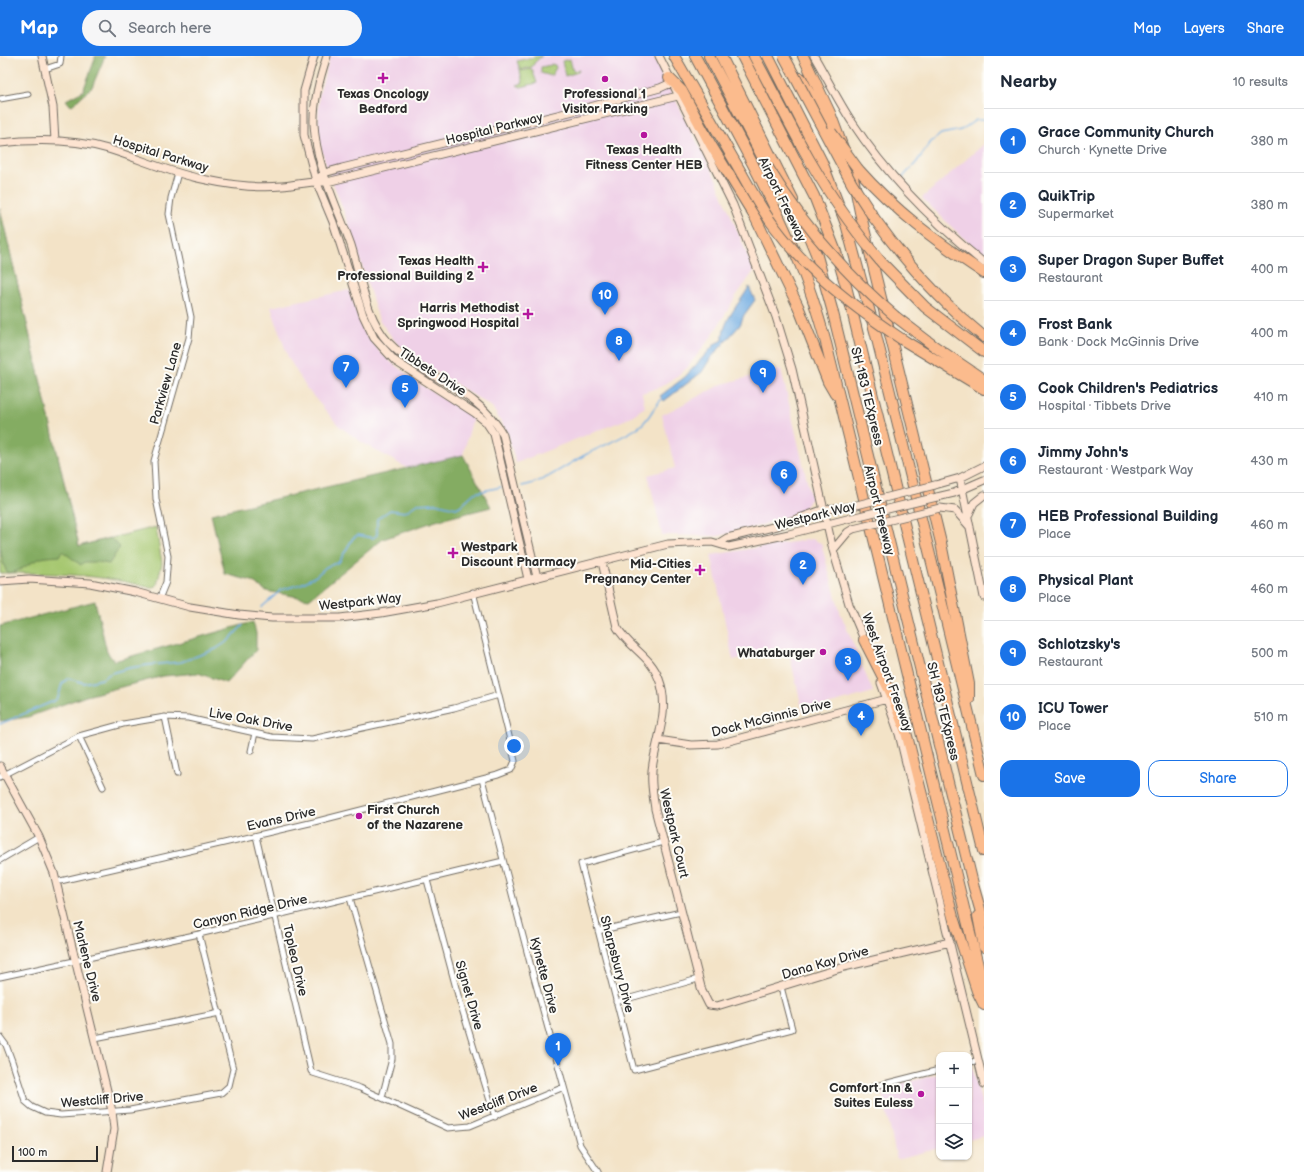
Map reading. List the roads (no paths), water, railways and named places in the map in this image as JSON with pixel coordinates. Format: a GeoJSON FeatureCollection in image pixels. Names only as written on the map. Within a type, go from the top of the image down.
{"type":"FeatureCollection","features":[{"type":"Feature","properties":{"kind":"highway"},"geometry":{"type":"LineString","coordinates":[[674,56],[742,174],[774,226],[800,256],[835,291],[866,316],[984,389]]}},
{"type":"Feature","properties":{"kind":"highway","name":"Airport Freeway"},"geometry":{"type":"LineString","coordinates":[[695,56],[776,209],[794,250],[816,308],[984,990]]}},
{"type":"Feature","properties":{"kind":"highway"},"geometry":{"type":"LineString","coordinates":[[708,56],[767,166],[792,206],[822,245],[857,282],[896,317],[934,346],[984,380]]}},
{"type":"Feature","properties":{"kind":"highway","name":"SH 183 TEXpress"},"geometry":{"type":"LineString","coordinates":[[721,56],[807,231],[819,264],[832,308],[982,918],[984,947]]}},
{"type":"Feature","properties":{"kind":"highway","name":"SH 183 TEXpress"},"geometry":{"type":"LineString","coordinates":[[742,56],[814,196],[836,252],[846,286],[984,851]]}},
{"type":"Feature","properties":{"kind":"highway"},"geometry":{"type":"LineString","coordinates":[[754,56],[800,143],[834,202],[849,223],[883,264],[925,307],[984,352]]}},
{"type":"Feature","properties":{"kind":"highway"},"geometry":{"type":"LineString","coordinates":[[768,56],[822,162],[846,224],[878,342],[984,775]]}},
{"type":"Feature","properties":{"kind":"highway"},"geometry":{"type":"LineString","coordinates":[[784,56],[852,184],[874,218],[897,250],[922,279],[938,296],[984,337]]}},
{"type":"Feature","properties":{"kind":"highway"},"geometry":{"type":"LineString","coordinates":[[789,56],[831,132],[858,169],[876,189],[911,222],[984,273]]}},
{"type":"Feature","properties":{"kind":"highway"},"geometry":{"type":"LineString","coordinates":[[803,56],[830,113],[852,172],[860,212],[951,590],[969,684],[968,714]]}},
{"type":"Feature","properties":{"kind":"highway"},"geometry":{"type":"LineString","coordinates":[[670,80],[682,91],[758,223],[798,306],[828,382],[840,402]]}},
{"type":"Feature","properties":{"kind":"highway"},"geometry":{"type":"LineString","coordinates":[[864,640],[891,693],[906,732],[953,917],[977,991],[984,1005]]}},
{"type":"Feature","properties":{"kind":"street"},"geometry":{"type":"LineString","coordinates":[[42,56],[53,107],[55,141]]}},
{"type":"Feature","properties":{"kind":"street"},"geometry":{"type":"LineString","coordinates":[[45,69],[60,64],[61,56]]}},
{"type":"Feature","properties":{"kind":"street","name":"Tibbets Drive"},"geometry":{"type":"LineString","coordinates":[[314,56],[307,78],[304,98],[304,135],[316,181],[333,222],[363,315],[374,338],[382,350],[401,366],[465,406],[486,422],[494,434],[502,449],[537,577]]}},
{"type":"Feature","properties":{"kind":"street","name":"Tibbets Drive"},"geometry":{"type":"LineString","coordinates":[[327,56],[316,98],[315,136],[324,173],[351,246],[369,306],[383,336],[396,349],[470,398],[488,412],[503,435],[502,449],[528,579]]}},
{"type":"Feature","properties":{"kind":"street"},"geometry":{"type":"LineString","coordinates":[[659,56],[678,96]]}},
{"type":"Feature","properties":{"kind":"street"},"geometry":{"type":"LineString","coordinates":[[814,56],[851,121],[886,170],[922,209],[952,237],[984,263]]}},
{"type":"Feature","properties":{"kind":"street","name":"Hospital Parkway"},"geometry":{"type":"LineString","coordinates":[[324,173],[590,107],[660,88],[670,80]]}},
{"type":"Feature","properties":{"kind":"street"},"geometry":{"type":"LineString","coordinates":[[0,99],[28,94]]}},
{"type":"Feature","properties":{"kind":"street","name":"Hospital Parkway"},"geometry":{"type":"LineString","coordinates":[[0,143],[27,140],[83,143],[178,173],[207,180],[282,186],[316,181],[327,182],[678,96]]}},
{"type":"Feature","properties":{"kind":"street","name":"West Airport Freeway"},"geometry":{"type":"LineString","coordinates":[[678,96],[734,205],[776,317],[792,369],[825,509],[833,550],[849,604],[887,699],[899,734],[984,1084]]}},
{"type":"Feature","properties":{"kind":"street"},"geometry":{"type":"LineString","coordinates":[[304,98],[316,98]]}},
{"type":"Feature","properties":{"kind":"street"},"geometry":{"type":"LineString","coordinates":[[428,147],[430,156]]}},
{"type":"Feature","properties":{"kind":"street","name":"Parkview Lane"},"geometry":{"type":"LineString","coordinates":[[159,599],[166,582],[168,556],[156,499],[154,461],[189,338],[191,316],[169,214],[171,198],[178,173]]}},
{"type":"Feature","properties":{"kind":"street"},"geometry":{"type":"LineString","coordinates":[[316,181],[324,173]]}},
{"type":"Feature","properties":{"kind":"street"},"geometry":{"type":"LineString","coordinates":[[347,264],[355,262]]}},
{"type":"Feature","properties":{"kind":"street"},"geometry":{"type":"LineString","coordinates":[[374,338],[383,336]]}},
{"type":"Feature","properties":{"kind":"street"},"geometry":{"type":"LineString","coordinates":[[401,366],[407,357]]}},
{"type":"Feature","properties":{"kind":"street"},"geometry":{"type":"LineString","coordinates":[[465,406],[470,398]]}},
{"type":"Feature","properties":{"kind":"street","name":"Westpark Way"},"geometry":{"type":"LineString","coordinates":[[718,543],[727,538],[777,526],[825,509],[848,507],[960,478],[984,466]]}},
{"type":"Feature","properties":{"kind":"street"},"geometry":{"type":"LineString","coordinates":[[960,478],[969,514],[984,597]]}},
{"type":"Feature","properties":{"kind":"street","name":"Westpark Way"},"geometry":{"type":"LineString","coordinates":[[0,581],[29,579],[90,583],[135,592],[190,607],[239,616],[340,618],[425,605],[473,592],[602,562],[668,544],[691,541],[718,543],[728,546],[828,524],[937,497],[984,480]]}},
{"type":"Feature","properties":{"kind":"street"},"geometry":{"type":"LineString","coordinates":[[969,514],[974,503],[984,495]]}},
{"type":"Feature","properties":{"kind":"street"},"geometry":{"type":"LineString","coordinates":[[833,550],[848,532],[853,529],[940,508],[955,510],[964,518],[971,528]]}},
{"type":"Feature","properties":{"kind":"street","name":"Westpark Court"},"geometry":{"type":"LineString","coordinates":[[602,562],[617,627],[622,636],[650,661],[660,679],[664,710],[652,765],[651,784],[655,810],[698,979],[704,999],[708,1005]]}},
{"type":"Feature","properties":{"kind":"street"},"geometry":{"type":"LineString","coordinates":[[473,592],[499,694]]}},
{"type":"Feature","properties":{"kind":"street","name":"Live Oak Drive"},"geometry":{"type":"LineString","coordinates":[[2,776],[79,736],[123,724],[165,717],[188,718],[272,736],[312,739],[454,708],[499,694]]}},
{"type":"Feature","properties":{"kind":"street","name":"Evans Drive"},"geometry":{"type":"LineString","coordinates":[[56,882],[256,836],[509,771],[514,765],[514,761],[499,694]]}},
{"type":"Feature","properties":{"kind":"street","name":"Dock McGinnis Drive"},"geometry":{"type":"LineString","coordinates":[[658,740],[691,745],[718,744],[887,699]]}},
{"type":"Feature","properties":{"kind":"street"},"geometry":{"type":"LineString","coordinates":[[165,717],[177,774]]}},
{"type":"Feature","properties":{"kind":"street"},"geometry":{"type":"LineString","coordinates":[[251,751],[255,733]]}},
{"type":"Feature","properties":{"kind":"street"},"geometry":{"type":"LineString","coordinates":[[79,736],[103,787]]}},
{"type":"Feature","properties":{"kind":"street","name":"Marlene Drive"},"geometry":{"type":"LineString","coordinates":[[0,766],[2,776],[39,836],[49,859],[56,882],[112,1111],[114,1129],[107,1172]]}},
{"type":"Feature","properties":{"kind":"street","name":"Kynette Drive"},"geometry":{"type":"LineString","coordinates":[[482,779],[580,1145],[598,1172]]}},
{"type":"Feature","properties":{"kind":"street"},"geometry":{"type":"LineString","coordinates":[[0,860],[39,836]]}},
{"type":"Feature","properties":{"kind":"street","name":"Toplea Drive"},"geometry":{"type":"LineString","coordinates":[[256,836],[311,1071],[318,1076],[328,1078]]}},
{"type":"Feature","properties":{"kind":"street","name":"Sharpsbury Drive"},"geometry":{"type":"LineString","coordinates":[[663,842],[581,864],[634,1070],[792,1029],[781,987]]}},
{"type":"Feature","properties":{"kind":"street","name":"Canyon Ridge Drive"},"geometry":{"type":"LineString","coordinates":[[0,977],[76,962],[199,934],[503,861]]}},
{"type":"Feature","properties":{"kind":"street","name":"Signet Drive"},"geometry":{"type":"LineString","coordinates":[[427,880],[458,999],[494,1117]]}},
{"type":"Feature","properties":{"kind":"street"},"geometry":{"type":"LineString","coordinates":[[350,898],[392,1044],[392,1059],[382,1097]]}},
{"type":"Feature","properties":{"kind":"street"},"geometry":{"type":"LineString","coordinates":[[598,932],[681,912]]}},
{"type":"Feature","properties":{"kind":"street"},"geometry":{"type":"LineString","coordinates":[[95,1038],[220,1014],[199,934]]}},
{"type":"Feature","properties":{"kind":"street","name":"Dana Kay Drive"},"geometry":{"type":"LineString","coordinates":[[708,1005],[717,1006],[844,967],[950,942]]}},
{"type":"Feature","properties":{"kind":"street"},"geometry":{"type":"LineString","coordinates":[[616,1002],[698,979]]}},
{"type":"Feature","properties":{"kind":"street","name":"Westcliff Drive"},"geometry":{"type":"LineString","coordinates":[[0,1037],[10,1055],[26,1101],[32,1108],[45,1113],[61,1115],[130,1110],[221,1093],[226,1090],[229,1086],[233,1069],[220,1014]]}},
{"type":"Feature","properties":{"kind":"street"},"geometry":{"type":"LineString","coordinates":[[972,1062],[978,1060]]}},
{"type":"Feature","properties":{"kind":"street"},"geometry":{"type":"LineString","coordinates":[[872,1087],[936,1071]]}},
{"type":"Feature","properties":{"kind":"street","name":"Westcliff Drive"},"geometry":{"type":"LineString","coordinates":[[328,1078],[382,1097],[448,1128],[470,1126],[564,1087]]}},
{"type":"Feature","properties":{"kind":"water"},"geometry":{"type":"Polygon","coordinates":[[[749,287],[755,300],[744,315],[740,325],[710,359],[702,372],[664,401],[660,396],[685,377],[716,343],[723,340],[723,333],[728,319],[749,287]]]}},
{"type":"Feature","properties":{"kind":"waterway"},"geometry":{"type":"LineString","coordinates":[[902,178],[916,163],[931,142],[941,134],[961,130],[976,120],[984,120]]}},
{"type":"Feature","properties":{"kind":"waterway"},"geometry":{"type":"LineString","coordinates":[[522,486],[539,481],[634,430],[643,423],[663,398]]}},
{"type":"Feature","properties":{"kind":"waterway"},"geometry":{"type":"LineString","coordinates":[[262,607],[281,590],[301,584],[316,576],[326,567],[339,562],[353,538],[358,535],[373,538],[377,535],[377,519],[390,510],[405,512],[417,504],[435,503],[456,508],[474,493],[501,487]]}},
{"type":"Feature","properties":{"kind":"waterway"},"geometry":{"type":"LineString","coordinates":[[0,724],[54,701],[58,698],[62,684],[68,678],[84,683],[102,679],[111,673],[129,668],[181,662],[216,649],[228,641],[243,625]]}},
{"type":"Feature","properties":{"kind":"place","name":"Texas Oncology Bedford"},"geometry":{"type":"Point","coordinates":[383,78]}},
{"type":"Feature","properties":{"kind":"place","name":"Professional 1 Visitor Parking"},"geometry":{"type":"Point","coordinates":[605,79]}},
{"type":"Feature","properties":{"kind":"place","name":"Texas Health Fitness Center HEB"},"geometry":{"type":"Point","coordinates":[644,135]}},
{"type":"Feature","properties":{"kind":"place","name":"Texas Health Professional Building 2"},"geometry":{"type":"Point","coordinates":[483,267]}},
{"type":"Feature","properties":{"kind":"place","name":"Harris Methodist Springwood Hospital"},"geometry":{"type":"Point","coordinates":[528,314]}},
{"type":"Feature","properties":{"kind":"place","name":"ICU Tower"},"geometry":{"type":"Point","coordinates":[605,315]}},
{"type":"Feature","properties":{"kind":"place","name":"Physical Plant"},"geometry":{"type":"Point","coordinates":[619,361]}},
{"type":"Feature","properties":{"kind":"place","name":"HEB Professional Building"},"geometry":{"type":"Point","coordinates":[346,388]}},
{"type":"Feature","properties":{"kind":"place","name":"Schlotzsky's"},"geometry":{"type":"Point","coordinates":[763,393]}},
{"type":"Feature","properties":{"kind":"place","name":"Cook Children's Pediatrics"},"geometry":{"type":"Point","coordinates":[405,408]}},
{"type":"Feature","properties":{"kind":"place","name":"Jimmy John's"},"geometry":{"type":"Point","coordinates":[784,494]}},
{"type":"Feature","properties":{"kind":"place","name":"Westpark Discount Pharmacy"},"geometry":{"type":"Point","coordinates":[453,553]}},
{"type":"Feature","properties":{"kind":"place","name":"Mid-Cities Pregnancy Center"},"geometry":{"type":"Point","coordinates":[700,570]}},
{"type":"Feature","properties":{"kind":"place","name":"QuikTrip"},"geometry":{"type":"Point","coordinates":[803,585]}},
{"type":"Feature","properties":{"kind":"place","name":"Whataburger"},"geometry":{"type":"Point","coordinates":[823,652]}},
{"type":"Feature","properties":{"kind":"place","name":"Super Dragon Super Buffet"},"geometry":{"type":"Point","coordinates":[848,681]}},
{"type":"Feature","properties":{"kind":"place","name":"Frost Bank"},"geometry":{"type":"Point","coordinates":[861,736]}},
{"type":"Feature","properties":{"kind":"place","name":"First Church of the Nazarene"},"geometry":{"type":"Point","coordinates":[359,816]}},
{"type":"Feature","properties":{"kind":"place","name":"Grace Community Church"},"geometry":{"type":"Point","coordinates":[558,1066]}},
{"type":"Feature","properties":{"kind":"place","name":"Comfort Inn & Suites Euless"},"geometry":{"type":"Point","coordinates":[921,1094]}}]}
